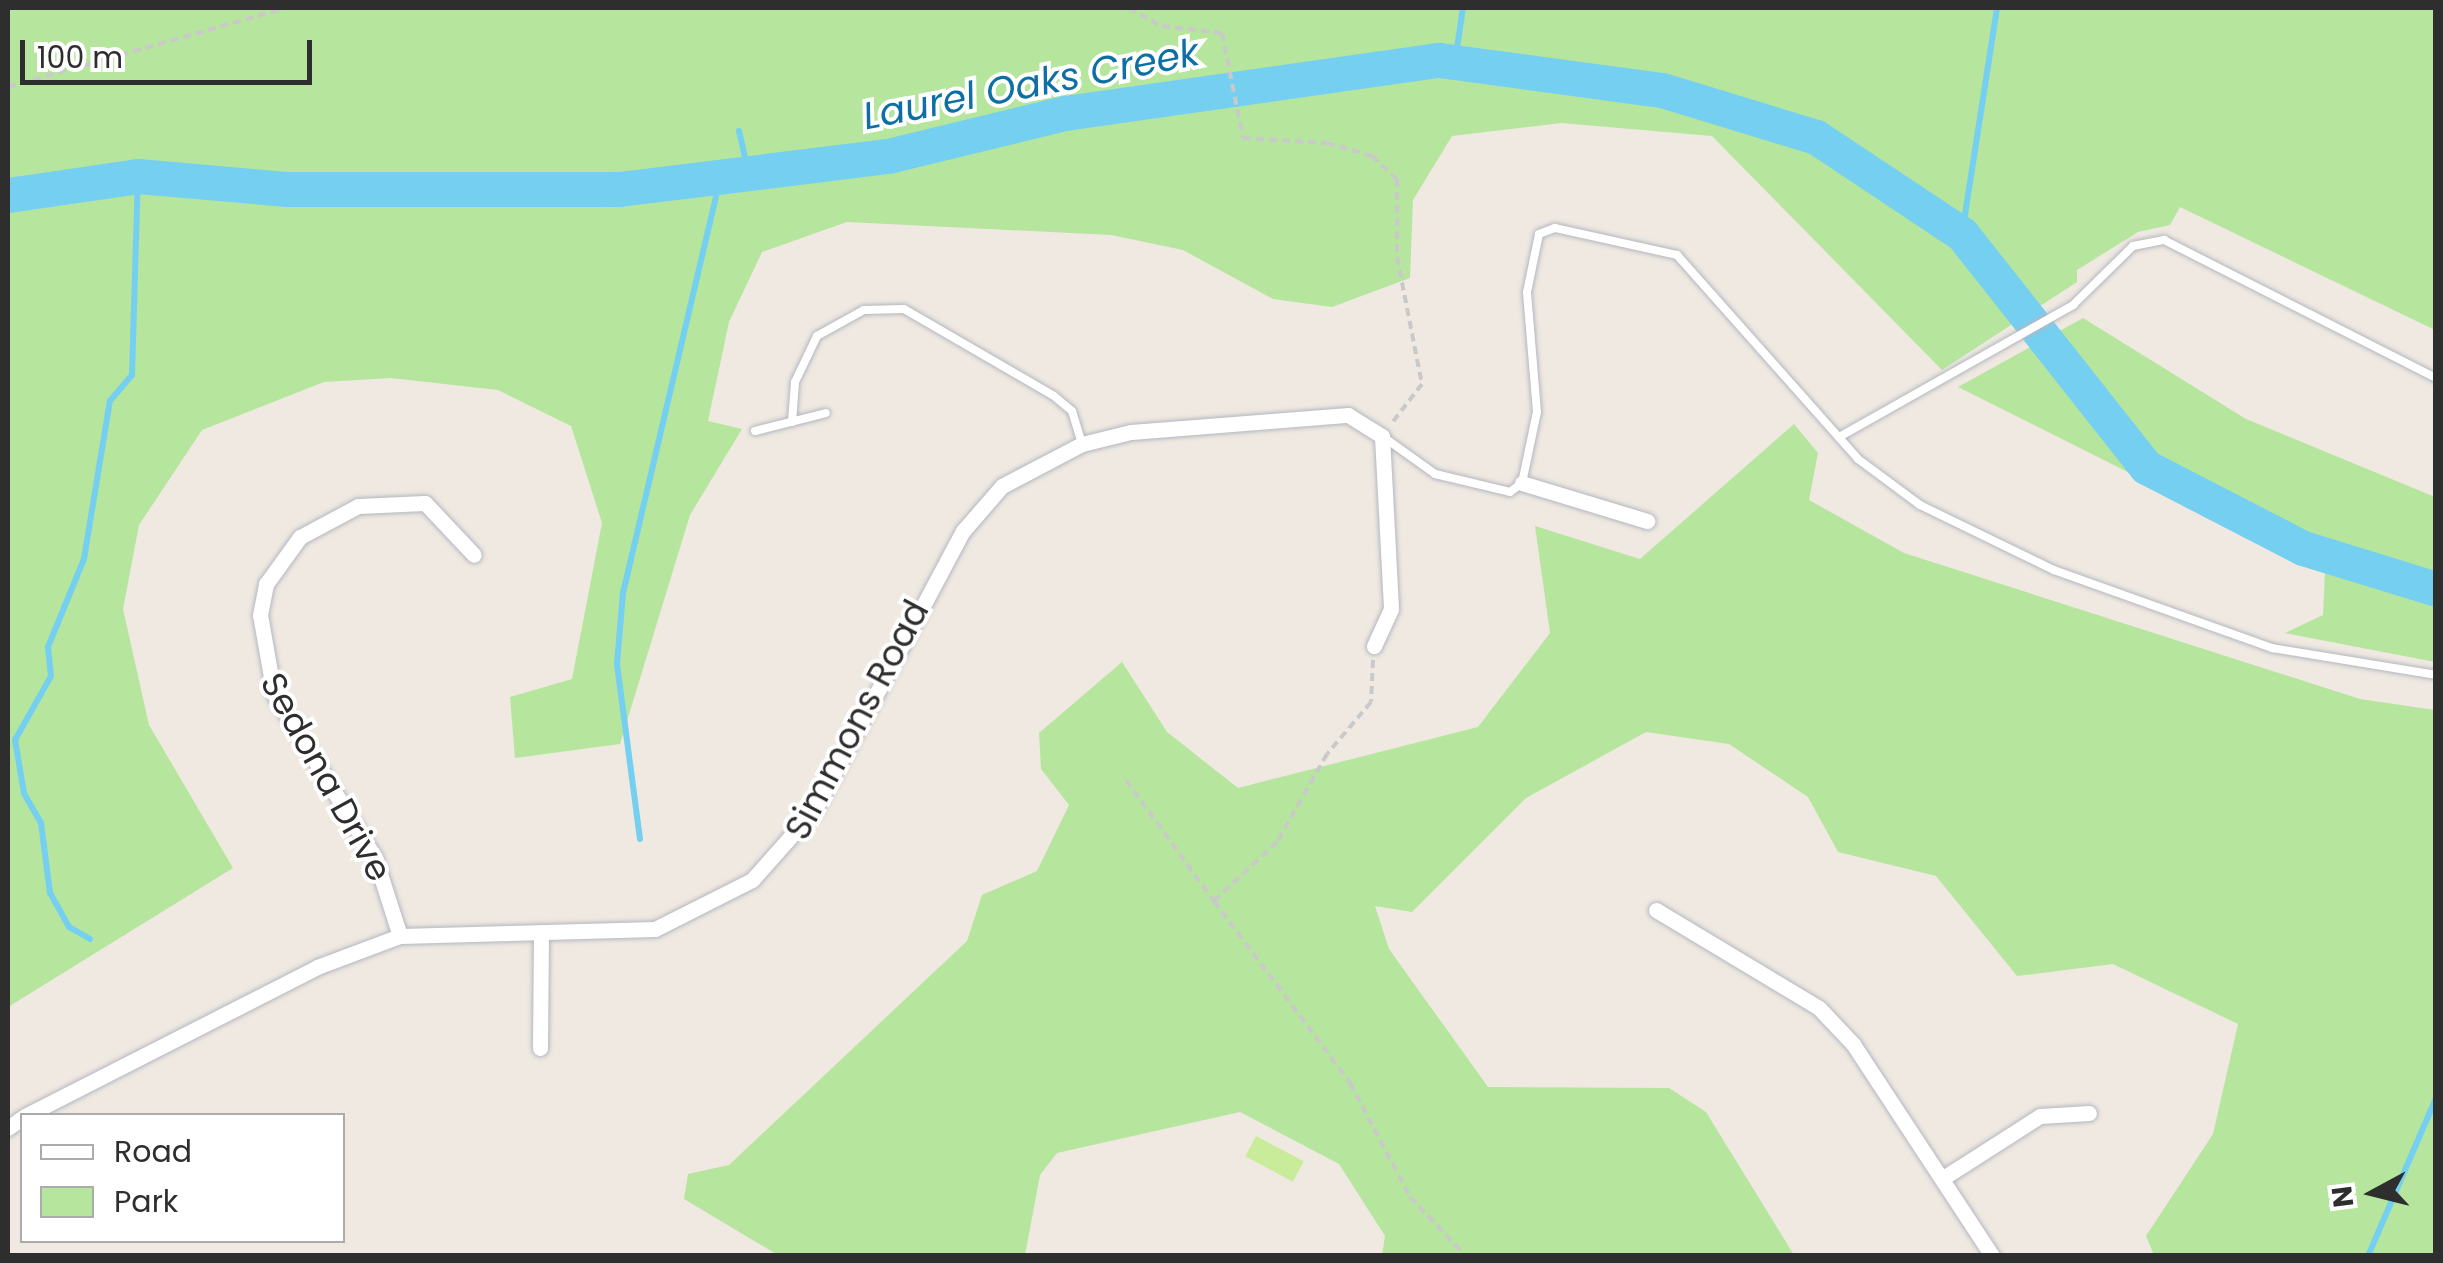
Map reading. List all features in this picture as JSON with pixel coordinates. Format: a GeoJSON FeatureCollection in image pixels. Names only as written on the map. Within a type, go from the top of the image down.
{"type":"FeatureCollection","features":[{"type":"Feature","properties":{"kind":"street","name":"Simmons Road"},"geometry":{"type":"LineString","coordinates":[[30,1113],[317,967],[400,936],[655,930],[779,860],[963,531],[1002,486],[1082,444],[1131,432],[1348,415],[1382,436]]}},
{"type":"Feature","properties":{"kind":"street"},"geometry":{"type":"LineString","coordinates":[[1374,646],[1390,609],[1382,436]]}},
{"type":"Feature","properties":{"kind":"street"},"geometry":{"type":"LineString","coordinates":[[1522,483],[1646,521]]}},
{"type":"Feature","properties":{"kind":"street","name":"Sedona Drive"},"geometry":{"type":"LineString","coordinates":[[400,936],[376,858],[274,694],[260,614],[266,584],[300,537],[358,506],[425,503],[474,555]]}},
{"type":"Feature","properties":{"kind":"street"},"geometry":{"type":"LineString","coordinates":[[1656,910],[1819,1008],[1943,1178],[1992,1256]]}},
{"type":"Feature","properties":{"kind":"street"},"geometry":{"type":"LineString","coordinates":[[540,1048],[541,932]]}},
{"type":"Feature","properties":{"kind":"street"},"geometry":{"type":"LineString","coordinates":[[1943,1178],[2040,1116],[2089,1113]]}},
{"type":"Feature","properties":{"kind":"lane"},"geometry":{"type":"LineString","coordinates":[[1382,436],[1435,474],[1510,492],[1522,483],[1537,412],[1531,252],[1555,228],[1693,266],[1840,437],[1920,505],[2054,570],[2272,648],[2436,675]]}},
{"type":"Feature","properties":{"kind":"lane"},"geometry":{"type":"LineString","coordinates":[[1840,437],[1961,374],[2073,306],[2134,246],[2164,240],[2436,378]]}},
{"type":"Feature","properties":{"kind":"lane"},"geometry":{"type":"LineString","coordinates":[[792,422],[794,382],[817,336],[864,310],[904,309],[1054,396],[1072,411],[1082,444]]}},
{"type":"Feature","properties":{"kind":"lane"},"geometry":{"type":"LineString","coordinates":[[754,431],[826,413]]}},
{"type":"Feature","properties":{"kind":"path"},"geometry":{"type":"LineString","coordinates":[[8,88],[284,8]]}},
{"type":"Feature","properties":{"kind":"path"},"geometry":{"type":"LineString","coordinates":[[1129,8],[1162,26],[1222,33],[1239,132],[1372,156],[1398,180],[1397,257],[1422,384],[1382,436]]}},
{"type":"Feature","properties":{"kind":"path"},"geometry":{"type":"LineString","coordinates":[[1214,900],[1277,842],[1326,754],[1371,702],[1374,646]]}},
{"type":"Feature","properties":{"kind":"path"},"geometry":{"type":"LineString","coordinates":[[1126,780],[1350,1083],[1410,1197],[1466,1256]]}},
{"type":"Feature","properties":{"kind":"green space"},"geometry":{"type":"Polygon","coordinates":[[[8,8],[2435,8],[2435,330],[2180,207],[2170,225],[2138,232],[2077,270],[2077,282],[1942,370],[1712,136],[1561,123],[1452,136],[1413,200],[1410,278],[1332,307],[1273,299],[1183,250],[1111,235],[847,222],[762,252],[729,322],[708,421],[742,429],[690,515],[620,744],[515,758],[510,697],[572,679],[602,523],[571,426],[498,390],[391,378],[324,382],[202,430],[139,525],[123,609],[149,725],[233,868],[8,1007],[8,8]]]}},
{"type":"Feature","properties":{"kind":"green space"},"geometry":{"type":"Polygon","coordinates":[[[2083,318],[2246,419],[2435,497],[2435,662],[2285,633],[2323,615],[2325,571],[1958,387],[2083,318]]]}},
{"type":"Feature","properties":{"kind":"green space"},"geometry":{"type":"Polygon","coordinates":[[[1794,424],[1818,453],[1809,500],[1904,553],[2360,699],[2435,710],[2435,1255],[2154,1255],[2146,1236],[2213,1134],[2238,1024],[2113,964],[2017,976],[1936,876],[1838,852],[1808,797],[1729,744],[1646,732],[1526,798],[1412,912],[1375,906],[1389,949],[1488,1087],[1669,1088],[1706,1112],[1794,1255],[1382,1255],[1385,1236],[1339,1164],[1240,1112],[1057,1153],[1040,1175],[1025,1255],[778,1255],[684,1199],[688,1174],[729,1165],[967,941],[982,895],[1037,871],[1069,805],[1041,769],[1039,733],[1122,662],[1167,732],[1238,788],[1478,727],[1550,633],[1535,526],[1640,559],[1794,424]]]}},
{"type":"Feature","properties":{"kind":"green space"},"geometry":{"type":"Polygon","coordinates":[[[1256,1136],[1304,1161],[1293,1182],[1245,1156],[1256,1136]]]}},
{"type":"Feature","properties":{"kind":"waterway"},"geometry":{"type":"LineString","coordinates":[[1455,62],[1463,8]]}},
{"type":"Feature","properties":{"kind":"waterway"},"geometry":{"type":"LineString","coordinates":[[1962,234],[1997,8]]}},
{"type":"Feature","properties":{"kind":"waterway","name":"Laurel Oaks Creek"},"geometry":{"type":"LineString","coordinates":[[8,195],[138,176],[287,189],[619,189],[888,156],[1065,113],[1439,60],[1662,90],[1816,137],[1962,234],[2146,467],[2303,548],[2436,589]]}},
{"type":"Feature","properties":{"kind":"waterway"},"geometry":{"type":"LineString","coordinates":[[739,131],[748,170]]}},
{"type":"Feature","properties":{"kind":"waterway"},"geometry":{"type":"LineString","coordinates":[[640,839],[617,664],[623,593],[721,174]]}},
{"type":"Feature","properties":{"kind":"waterway"},"geometry":{"type":"LineString","coordinates":[[90,939],[69,927],[50,893],[41,823],[24,793],[15,740],[51,676],[48,647],[84,559],[110,401],[132,375],[138,176]]}},
{"type":"Feature","properties":{"kind":"waterway"},"geometry":{"type":"LineString","coordinates":[[2368,1256],[2436,1098]]}}]}
